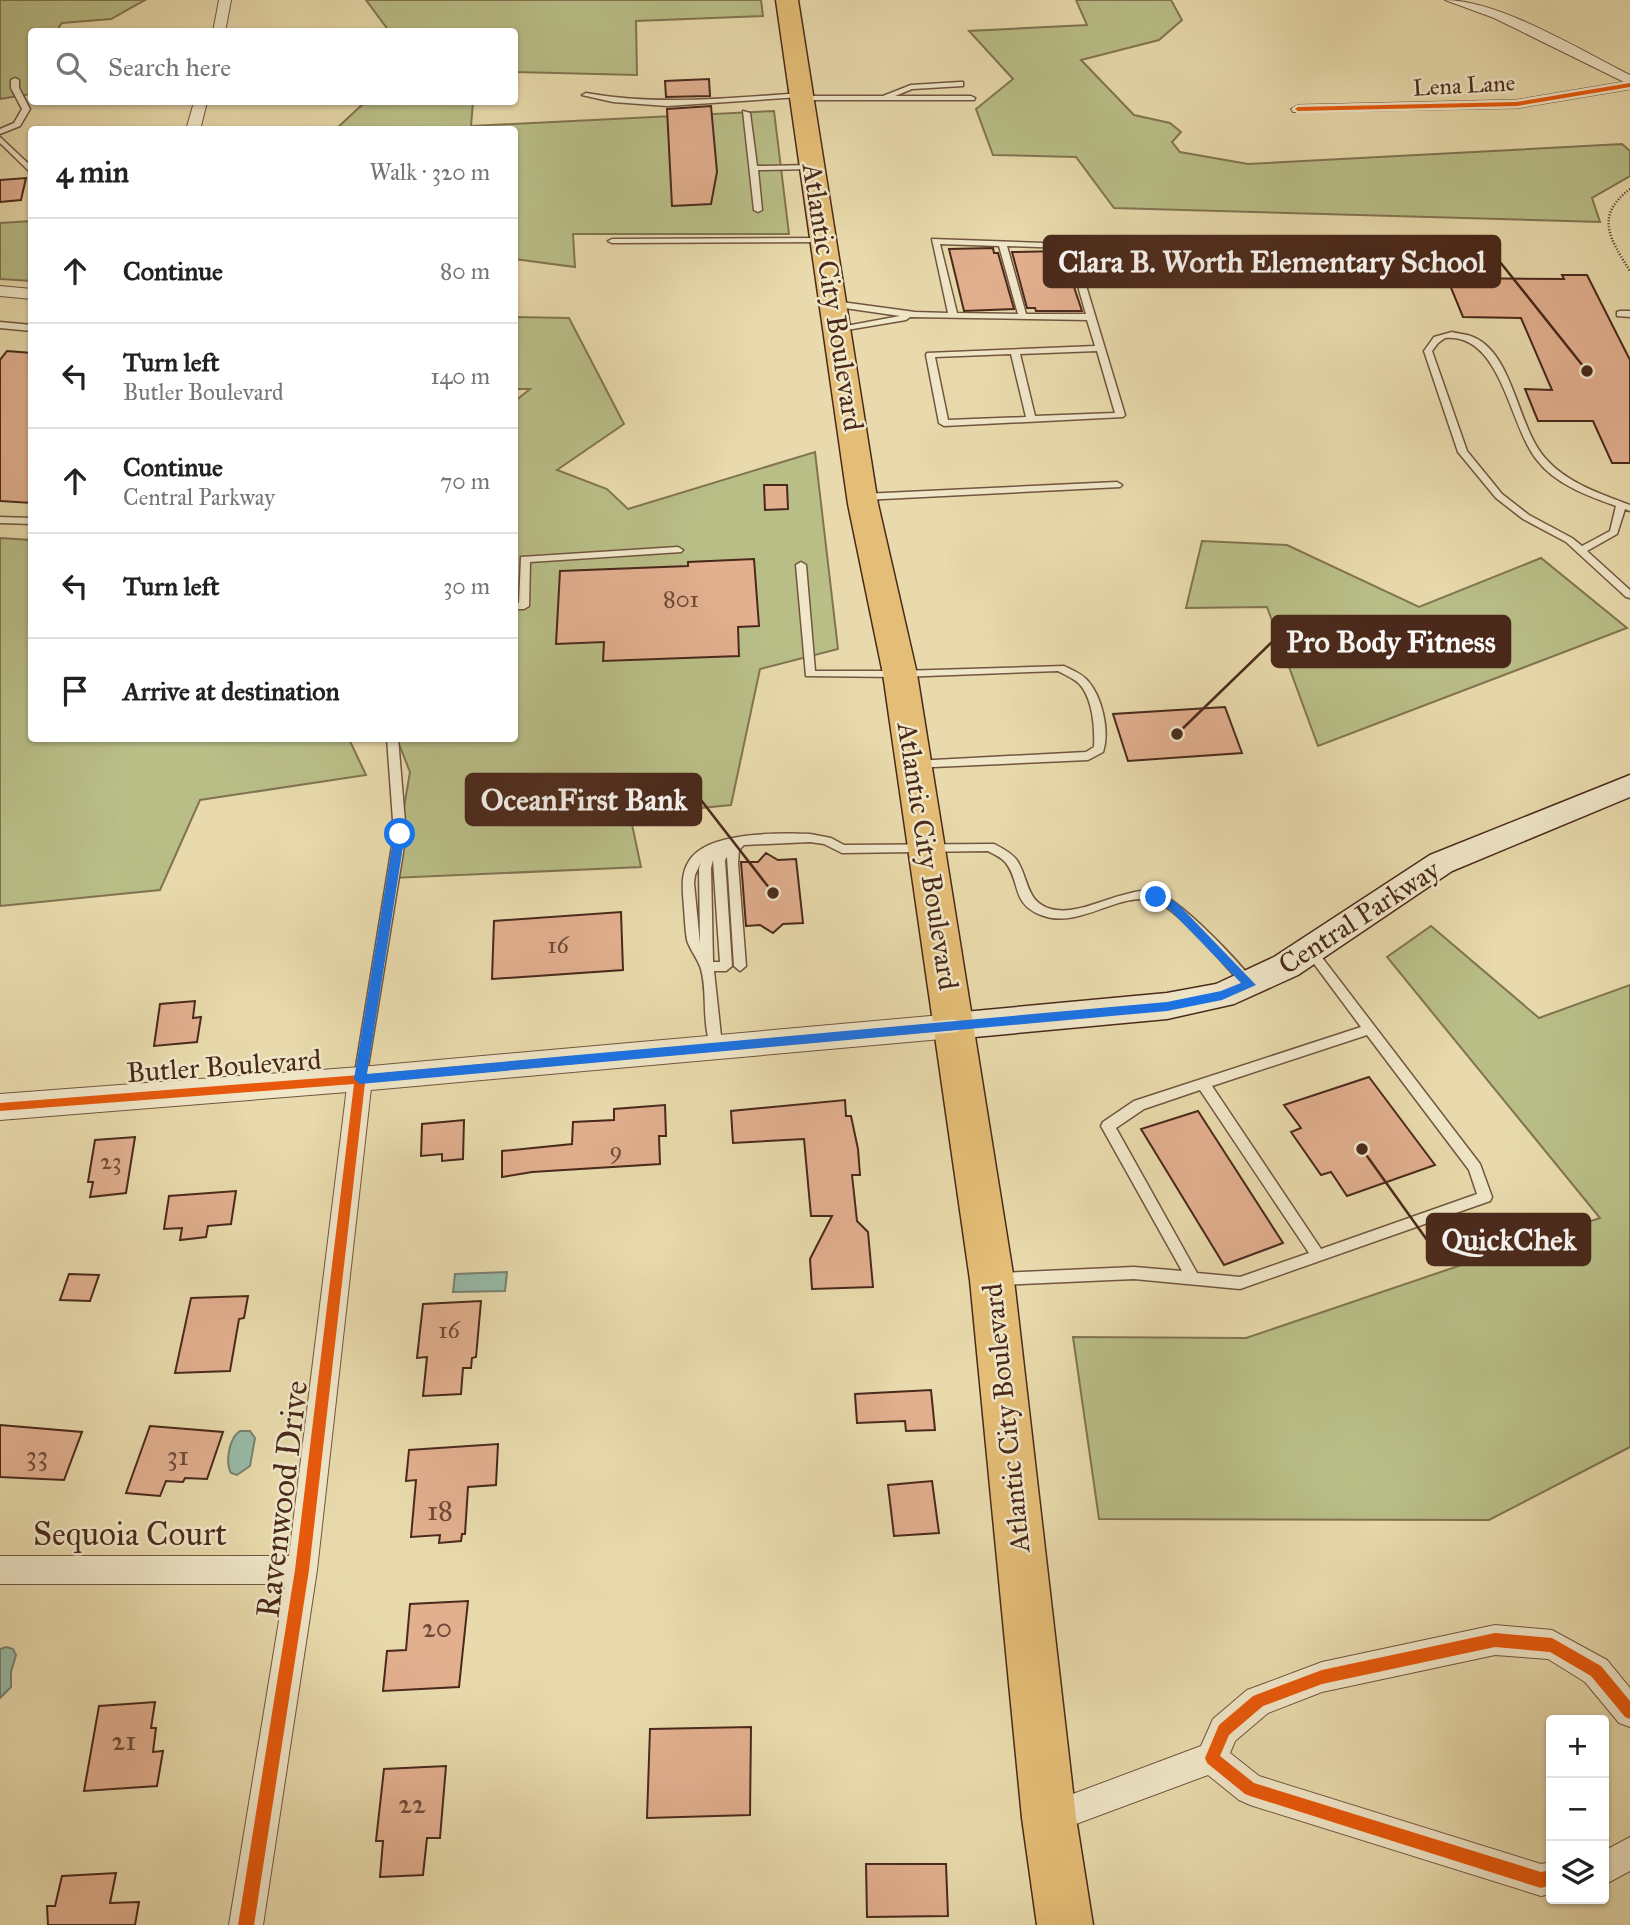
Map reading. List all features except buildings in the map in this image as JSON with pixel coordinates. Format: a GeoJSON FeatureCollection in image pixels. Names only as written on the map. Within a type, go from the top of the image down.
{"type":"FeatureCollection","features":[{"type":"Feature","properties":{"kind":"highway","name":"Atlantic City Boulevard"},"geometry":{"type":"LineString","coordinates":[[788,0],[863,497],[900,674],[992,1280],[1049,1818],[1065,1925]]}},
{"type":"Feature","properties":{"kind":"main road","name":"Central Parkway"},"geometry":{"type":"LineString","coordinates":[[953,1026],[1167,1006],[1222,995],[1250,985],[1311,950],[1441,863],[1630,785]]}},
{"type":"Feature","properties":{"kind":"street"},"geometry":{"type":"LineString","coordinates":[[220,28],[225,0]]}},
{"type":"Feature","properties":{"kind":"street"},"geometry":{"type":"LineString","coordinates":[[1451,0],[1497,15],[1630,83]]}},
{"type":"Feature","properties":{"kind":"street","name":"Lena Lane"},"geometry":{"type":"LineString","coordinates":[[1298,109],[1466,108],[1517,104],[1630,83]]}},
{"type":"Feature","properties":{"kind":"street"},"geometry":{"type":"LineString","coordinates":[[194,126],[200,105]]}},
{"type":"Feature","properties":{"kind":"street"},"geometry":{"type":"LineString","coordinates":[[0,291],[28,294]]}},
{"type":"Feature","properties":{"kind":"street","name":"Butler Boulevard"},"geometry":{"type":"LineString","coordinates":[[0,1107],[360,1079],[716,1045],[953,1026]]}},
{"type":"Feature","properties":{"kind":"street","name":"Ravenwood Drive"},"geometry":{"type":"LineString","coordinates":[[246,1925],[302,1570],[360,1079]]}},
{"type":"Feature","properties":{"kind":"street","name":"Sequoia Court"},"geometry":{"type":"LineString","coordinates":[[0,1570],[302,1570]]}},
{"type":"Feature","properties":{"kind":"street"},"geometry":{"type":"LineString","coordinates":[[1049,1818],[1212,1758],[1224,1730],[1258,1701],[1322,1677],[1495,1640],[1552,1645],[1596,1671],[1630,1712]]}},
{"type":"Feature","properties":{"kind":"street"},"geometry":{"type":"LineString","coordinates":[[1212,1758],[1250,1789],[1541,1880],[1546,1879]]}},
{"type":"Feature","properties":{"kind":"street"},"geometry":{"type":"LineString","coordinates":[[1609,1866],[1630,1853]]}},
{"type":"Feature","properties":{"kind":"lane"},"geometry":{"type":"LineString","coordinates":[[0,132],[17,124],[26,109],[15,88],[15,80]]}},
{"type":"Feature","properties":{"kind":"lane"},"geometry":{"type":"LineString","coordinates":[[886,97],[911,86],[960,84]]}},
{"type":"Feature","properties":{"kind":"lane"},"geometry":{"type":"LineString","coordinates":[[586,95],[621,103],[673,105],[802,96],[971,98]]}},
{"type":"Feature","properties":{"kind":"lane"},"geometry":{"type":"LineString","coordinates":[[746,113],[758,209]]}},
{"type":"Feature","properties":{"kind":"lane"},"geometry":{"type":"LineString","coordinates":[[0,139],[28,168]]}},
{"type":"Feature","properties":{"kind":"lane"},"geometry":{"type":"LineString","coordinates":[[754,168],[813,167]]}},
{"type":"Feature","properties":{"kind":"lane"},"geometry":{"type":"LineString","coordinates":[[612,241],[824,240]]}},
{"type":"Feature","properties":{"kind":"lane"},"geometry":{"type":"LineString","coordinates":[[954,316],[935,241],[1070,246],[1100,348],[1119,415],[944,423],[930,355],[1100,348]]}},
{"type":"Feature","properties":{"kind":"lane"},"geometry":{"type":"LineString","coordinates":[[1002,243],[1023,317]]}},
{"type":"Feature","properties":{"kind":"lane"},"geometry":{"type":"LineString","coordinates":[[1073,256],[1242,262]]}},
{"type":"Feature","properties":{"kind":"lane"},"geometry":{"type":"LineString","coordinates":[[836,317],[915,315]]}},
{"type":"Feature","properties":{"kind":"lane"},"geometry":{"type":"LineString","coordinates":[[836,317],[1091,317]]}},
{"type":"Feature","properties":{"kind":"lane"},"geometry":{"type":"LineString","coordinates":[[0,326],[28,328]]}},
{"type":"Feature","properties":{"kind":"lane"},"geometry":{"type":"LineString","coordinates":[[1580,551],[1614,532],[1625,506],[1590,493],[1543,462],[1531,448],[1502,374],[1485,348],[1474,340],[1457,335],[1441,336],[1432,342],[1428,351],[1463,452],[1499,496],[1527,517],[1569,540],[1580,551],[1630,595]]}},
{"type":"Feature","properties":{"kind":"lane"},"geometry":{"type":"LineString","coordinates":[[1015,351],[1031,419]]}},
{"type":"Feature","properties":{"kind":"lane"},"geometry":{"type":"LineString","coordinates":[[863,497],[1117,485]]}},
{"type":"Feature","properties":{"kind":"lane"},"geometry":{"type":"LineString","coordinates":[[0,520],[28,521]]}},
{"type":"Feature","properties":{"kind":"lane"},"geometry":{"type":"LineString","coordinates":[[518,606],[524,606],[525,559],[678,550]]}},
{"type":"Feature","properties":{"kind":"lane"},"geometry":{"type":"LineString","coordinates":[[801,565],[810,674],[900,674],[1060,668],[1080,678],[1088,687],[1102,733],[1099,750],[1088,756],[914,765]]}},
{"type":"Feature","properties":{"kind":"lane"},"geometry":{"type":"LineString","coordinates":[[360,1079],[400,834],[392,742]]}},
{"type":"Feature","properties":{"kind":"lane"},"geometry":{"type":"LineString","coordinates":[[708,967],[693,945],[688,877],[692,863],[702,852],[718,845],[808,837],[830,840],[842,849],[990,847],[1004,852],[1014,862],[1023,896],[1033,907],[1048,913],[1066,915],[1138,896],[1156,897],[1173,906],[1250,985]]}},
{"type":"Feature","properties":{"kind":"lane"},"geometry":{"type":"LineString","coordinates":[[708,967],[733,966],[732,863],[733,849],[741,841]]}},
{"type":"Feature","properties":{"kind":"lane"},"geometry":{"type":"LineString","coordinates":[[716,1045],[708,967],[705,868],[708,858],[723,847],[741,841]]}},
{"type":"Feature","properties":{"kind":"lane"},"geometry":{"type":"LineString","coordinates":[[992,1280],[1134,1273],[1240,1283],[1485,1197],[1475,1168],[1311,950]]}},
{"type":"Feature","properties":{"kind":"lane"},"geometry":{"type":"LineString","coordinates":[[1194,1279],[1108,1126],[1139,1105],[1370,1029]]}},
{"type":"Feature","properties":{"kind":"lane"},"geometry":{"type":"LineString","coordinates":[[1203,1084],[1318,1255]]}},
{"type":"Feature","properties":{"kind":"path"},"geometry":{"type":"LineString","coordinates":[[1630,190],[1617,197],[1611,206],[1607,227],[1609,237],[1630,271]]}},
{"type":"Feature","properties":{"kind":"green space"},"geometry":{"type":"Polygon","coordinates":[[[0,0],[145,0],[111,19],[62,23],[58,28],[28,28],[28,94],[0,99],[0,0]]]}},
{"type":"Feature","properties":{"kind":"green space"},"geometry":{"type":"Polygon","coordinates":[[[366,0],[761,0],[763,16],[636,21],[637,75],[518,72],[518,28],[387,28],[366,0]]]}},
{"type":"Feature","properties":{"kind":"green space"},"geometry":{"type":"Polygon","coordinates":[[[1076,0],[1171,0],[1182,20],[1159,40],[1081,60],[1134,115],[1170,123],[1181,132],[1172,142],[1180,152],[1248,164],[1622,144],[1630,151],[1630,176],[1592,198],[1600,222],[1114,208],[1076,157],[993,155],[976,109],[1013,79],[969,31],[1087,25],[1076,0]]]}},
{"type":"Feature","properties":{"kind":"green space"},"geometry":{"type":"Polygon","coordinates":[[[362,105],[473,105],[471,126],[339,126],[362,105]]]}},
{"type":"Feature","properties":{"kind":"green space"},"geometry":{"type":"Polygon","coordinates":[[[774,111],[789,234],[573,234],[575,267],[518,259],[518,126],[471,126],[774,111]]]}},
{"type":"Feature","properties":{"kind":"green space"},"geometry":{"type":"Polygon","coordinates":[[[28,221],[28,281],[0,279],[0,223],[28,221]]]}},
{"type":"Feature","properties":{"kind":"green space"},"geometry":{"type":"Polygon","coordinates":[[[518,317],[569,318],[624,424],[557,470],[607,489],[628,509],[815,452],[838,649],[760,669],[731,805],[630,815],[641,867],[392,878],[410,772],[398,742],[518,742],[518,399],[530,389],[518,389],[518,317]]]}},
{"type":"Feature","properties":{"kind":"green space"},"geometry":{"type":"Polygon","coordinates":[[[0,538],[28,540],[28,742],[350,742],[366,775],[200,800],[160,890],[0,906],[0,538]]]}},
{"type":"Feature","properties":{"kind":"green space"},"geometry":{"type":"Polygon","coordinates":[[[1202,541],[1287,545],[1419,607],[1541,558],[1627,628],[1318,746],[1267,607],[1186,608],[1202,541]]]}},
{"type":"Feature","properties":{"kind":"green space"},"geometry":{"type":"Polygon","coordinates":[[[1431,926],[1539,1018],[1630,985],[1630,1447],[1489,1520],[1099,1519],[1073,1337],[1246,1338],[1600,1218],[1387,957],[1431,926]]]}},
{"type":"Feature","properties":{"kind":"shaded area"},"geometry":{"type":"Polygon","coordinates":[[[507,1272],[505,1291],[453,1292],[455,1274],[507,1272]]]}},
{"type":"Feature","properties":{"kind":"shaded area"},"geometry":{"type":"Polygon","coordinates":[[[240,1431],[250,1431],[255,1438],[250,1466],[237,1475],[231,1473],[228,1457],[233,1439],[240,1431]]]}},
{"type":"Feature","properties":{"kind":"shaded area"},"geometry":{"type":"Polygon","coordinates":[[[0,1649],[13,1649],[16,1655],[11,1672],[11,1687],[0,1698],[0,1649]]]}},
{"type":"Feature","properties":{"kind":"cycle path"},"geometry":{"type":"LineString","coordinates":[[1298,109],[1517,104],[1630,85]]}},
{"type":"Feature","properties":{"kind":"cycle path"},"geometry":{"type":"LineString","coordinates":[[0,1107],[360,1079],[953,1026]]}},
{"type":"Feature","properties":{"kind":"cycle path"},"geometry":{"type":"LineString","coordinates":[[246,1925],[302,1570],[360,1079]]}},
{"type":"Feature","properties":{"kind":"cycle path"},"geometry":{"type":"LineString","coordinates":[[1546,1879],[1541,1880],[1250,1789],[1212,1758],[1224,1730],[1258,1701],[1322,1677],[1495,1640],[1552,1645],[1596,1671],[1630,1712]]}},
{"type":"Feature","properties":{"kind":"place","name":"Clara B. Worth Elementary School"},"geometry":{"type":"Point","coordinates":[1587,371]}},
{"type":"Feature","properties":{"kind":"place","name":"Pro Body Fitness"},"geometry":{"type":"Point","coordinates":[1177,734]}},
{"type":"Feature","properties":{"kind":"place","name":"OceanFirst Bank"},"geometry":{"type":"Point","coordinates":[773,893]}},
{"type":"Feature","properties":{"kind":"place","name":"QuickChek"},"geometry":{"type":"Point","coordinates":[1362,1149]}},
{"type":"Feature","properties":{"kind":"route"},"geometry":{"type":"LineString","coordinates":[[400,834],[360,1079],[1167,1006],[1222,995],[1250,985],[1173,906],[1156,897]]}}]}
